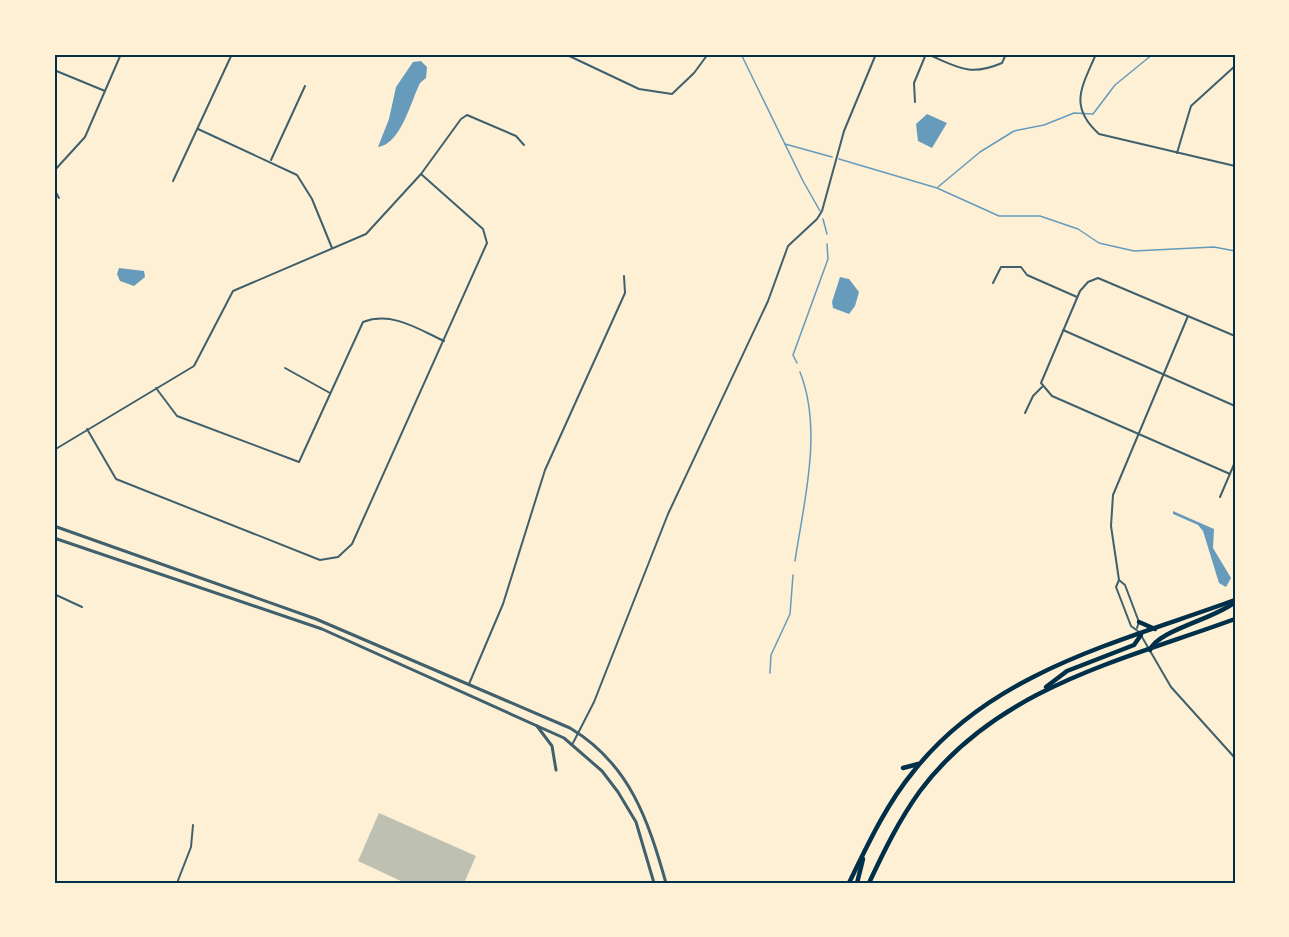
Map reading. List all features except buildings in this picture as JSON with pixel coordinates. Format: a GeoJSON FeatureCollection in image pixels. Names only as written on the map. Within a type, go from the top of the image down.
{"type":"FeatureCollection","features":[{"type":"Feature","properties":{"kind":"main road"},"geometry":{"type":"LineString","coordinates":[[849,883],[889,806],[920,763],[960,722],[1013,686],[1046,669],[1235,601]]}},
{"type":"Feature","properties":{"kind":"main road"},"geometry":{"type":"LineString","coordinates":[[1150,650],[1156,640],[1212,616],[1235,601]]}},
{"type":"Feature","properties":{"kind":"main road"},"geometry":{"type":"LineString","coordinates":[[1041,690],[1235,619]]}},
{"type":"Feature","properties":{"kind":"main road"},"geometry":{"type":"LineString","coordinates":[[1139,622],[1155,629]]}},
{"type":"Feature","properties":{"kind":"main road"},"geometry":{"type":"LineString","coordinates":[[869,883],[901,820],[940,766],[982,728],[1068,670],[1134,645],[1141,635]]}},
{"type":"Feature","properties":{"kind":"main road"},"geometry":{"type":"LineString","coordinates":[[903,768],[920,763]]}},
{"type":"Feature","properties":{"kind":"main road"},"geometry":{"type":"LineString","coordinates":[[857,883],[864,854]]}},
{"type":"Feature","properties":{"kind":"street"},"geometry":{"type":"LineString","coordinates":[[54,171],[85,137],[121,54]]}},
{"type":"Feature","properties":{"kind":"street"},"geometry":{"type":"LineString","coordinates":[[173,181],[232,54]]}},
{"type":"Feature","properties":{"kind":"street"},"geometry":{"type":"LineString","coordinates":[[565,54],[639,89],[672,94],[694,73],[708,54]]}},
{"type":"Feature","properties":{"kind":"street"},"geometry":{"type":"LineString","coordinates":[[573,743],[594,702],[668,514],[764,310],[788,246],[818,219],[822,211],[844,131],[876,54]]}},
{"type":"Feature","properties":{"kind":"street"},"geometry":{"type":"LineString","coordinates":[[915,102],[914,83],[927,54],[959,68],[983,71],[1002,63],[1006,54]]}},
{"type":"Feature","properties":{"kind":"street"},"geometry":{"type":"LineString","coordinates":[[1096,54],[1080,92],[1080,108],[1085,122],[1098,134],[1235,165]]}},
{"type":"Feature","properties":{"kind":"street"},"geometry":{"type":"LineString","coordinates":[[1177,153],[1191,106],[1235,66]]}},
{"type":"Feature","properties":{"kind":"street"},"geometry":{"type":"LineString","coordinates":[[54,70],[105,91]]}},
{"type":"Feature","properties":{"kind":"street"},"geometry":{"type":"LineString","coordinates":[[270,161],[304,86]]}},
{"type":"Feature","properties":{"kind":"street"},"geometry":{"type":"LineString","coordinates":[[54,450],[194,366],[233,291],[366,234],[420,174],[461,119],[467,115],[516,136],[524,145]]}},
{"type":"Feature","properties":{"kind":"street"},"geometry":{"type":"LineString","coordinates":[[198,129],[297,175],[312,199],[332,248]]}},
{"type":"Feature","properties":{"kind":"street"},"geometry":{"type":"LineString","coordinates":[[87,429],[116,479],[320,560],[338,557],[352,544],[487,243],[483,229],[420,174]]}},
{"type":"Feature","properties":{"kind":"street"},"geometry":{"type":"LineString","coordinates":[[54,189],[59,198]]}},
{"type":"Feature","properties":{"kind":"street"},"geometry":{"type":"LineString","coordinates":[[993,283],[1001,267],[1021,267],[1027,275],[1077,297]]}},
{"type":"Feature","properties":{"kind":"street"},"geometry":{"type":"LineString","coordinates":[[469,684],[503,604],[545,470],[626,293],[624,276]]}},
{"type":"Feature","properties":{"kind":"street"},"geometry":{"type":"LineString","coordinates":[[1025,413],[1033,396],[1042,387],[1045,370],[1077,297],[1088,282],[1098,278],[1235,336]]}},
{"type":"Feature","properties":{"kind":"street"},"geometry":{"type":"LineString","coordinates":[[156,388],[177,416],[299,462],[363,322],[379,316],[394,319],[444,341]]}},
{"type":"Feature","properties":{"kind":"street"},"geometry":{"type":"LineString","coordinates":[[1188,316],[1113,495],[1111,526],[1119,580],[1116,587],[1131,626],[1137,628],[1171,687],[1235,758]]}},
{"type":"Feature","properties":{"kind":"street"},"geometry":{"type":"LineString","coordinates":[[1063,330],[1235,406]]}},
{"type":"Feature","properties":{"kind":"street"},"geometry":{"type":"LineString","coordinates":[[285,368],[331,393]]}},
{"type":"Feature","properties":{"kind":"street"},"geometry":{"type":"LineString","coordinates":[[1042,387],[1052,396],[1230,474]]}},
{"type":"Feature","properties":{"kind":"street"},"geometry":{"type":"LineString","coordinates":[[1220,497],[1235,462]]}},
{"type":"Feature","properties":{"kind":"street"},"geometry":{"type":"LineString","coordinates":[[54,526],[316,619],[556,721],[579,734],[614,766],[642,807],[666,883]]}},
{"type":"Feature","properties":{"kind":"street"},"geometry":{"type":"LineString","coordinates":[[54,538],[322,629],[536,724],[573,743],[602,771],[630,811],[641,836],[654,883]]}},
{"type":"Feature","properties":{"kind":"street"},"geometry":{"type":"LineString","coordinates":[[1119,580],[1125,585],[1139,622],[1137,628]]}},
{"type":"Feature","properties":{"kind":"street"},"geometry":{"type":"LineString","coordinates":[[54,594],[82,607]]}},
{"type":"Feature","properties":{"kind":"street"},"geometry":{"type":"LineString","coordinates":[[536,724],[552,746],[556,770]]}},
{"type":"Feature","properties":{"kind":"street"},"geometry":{"type":"LineString","coordinates":[[177,883],[191,847],[193,825]]}},
{"type":"Feature","properties":{"kind":"water"},"geometry":{"type":"Polygon","coordinates":[[[421,61],[427,67],[426,78],[420,83],[399,130],[386,144],[378,147],[389,119],[396,87],[413,62],[421,61]]]}},
{"type":"Feature","properties":{"kind":"water"},"geometry":{"type":"Polygon","coordinates":[[[927,114],[947,123],[932,148],[918,141],[916,124],[927,114]]]}},
{"type":"Feature","properties":{"kind":"water"},"geometry":{"type":"Polygon","coordinates":[[[119,268],[144,271],[145,277],[134,286],[120,281],[117,274],[119,268]]]}},
{"type":"Feature","properties":{"kind":"water"},"geometry":{"type":"Polygon","coordinates":[[[840,277],[849,279],[859,292],[855,306],[849,314],[833,308],[832,302],[840,277]]]}},
{"type":"Feature","properties":{"kind":"water"},"geometry":{"type":"Polygon","coordinates":[[[1173,511],[1214,529],[1213,548],[1231,578],[1226,587],[1219,583],[1203,531],[1198,525],[1173,514],[1173,511]]]}},
{"type":"Feature","properties":{"kind":"waterway"},"geometry":{"type":"LineString","coordinates":[[741,54],[820,211]]}},
{"type":"Feature","properties":{"kind":"waterway"},"geometry":{"type":"LineString","coordinates":[[938,187],[980,152],[1014,131],[1044,125],[1074,113],[1093,114],[1115,85],[1153,54]]}},
{"type":"Feature","properties":{"kind":"waterway"},"geometry":{"type":"LineString","coordinates":[[785,144],[832,157]]}},
{"type":"Feature","properties":{"kind":"waterway"},"geometry":{"type":"LineString","coordinates":[[839,159],[937,188],[999,216],[1040,216],[1078,229],[1099,243],[1134,251],[1214,247],[1235,251]]}},
{"type":"Feature","properties":{"kind":"waterway"},"geometry":{"type":"LineString","coordinates":[[823,219],[827,234]]}},
{"type":"Feature","properties":{"kind":"waterway"},"geometry":{"type":"LineString","coordinates":[[797,363],[793,355],[828,259],[827,244]]}},
{"type":"Feature","properties":{"kind":"waterway"},"geometry":{"type":"LineString","coordinates":[[795,561],[807,490],[811,441],[807,394],[800,372]]}},
{"type":"Feature","properties":{"kind":"waterway"},"geometry":{"type":"LineString","coordinates":[[770,673],[771,655],[790,614],[793,575]]}}]}
